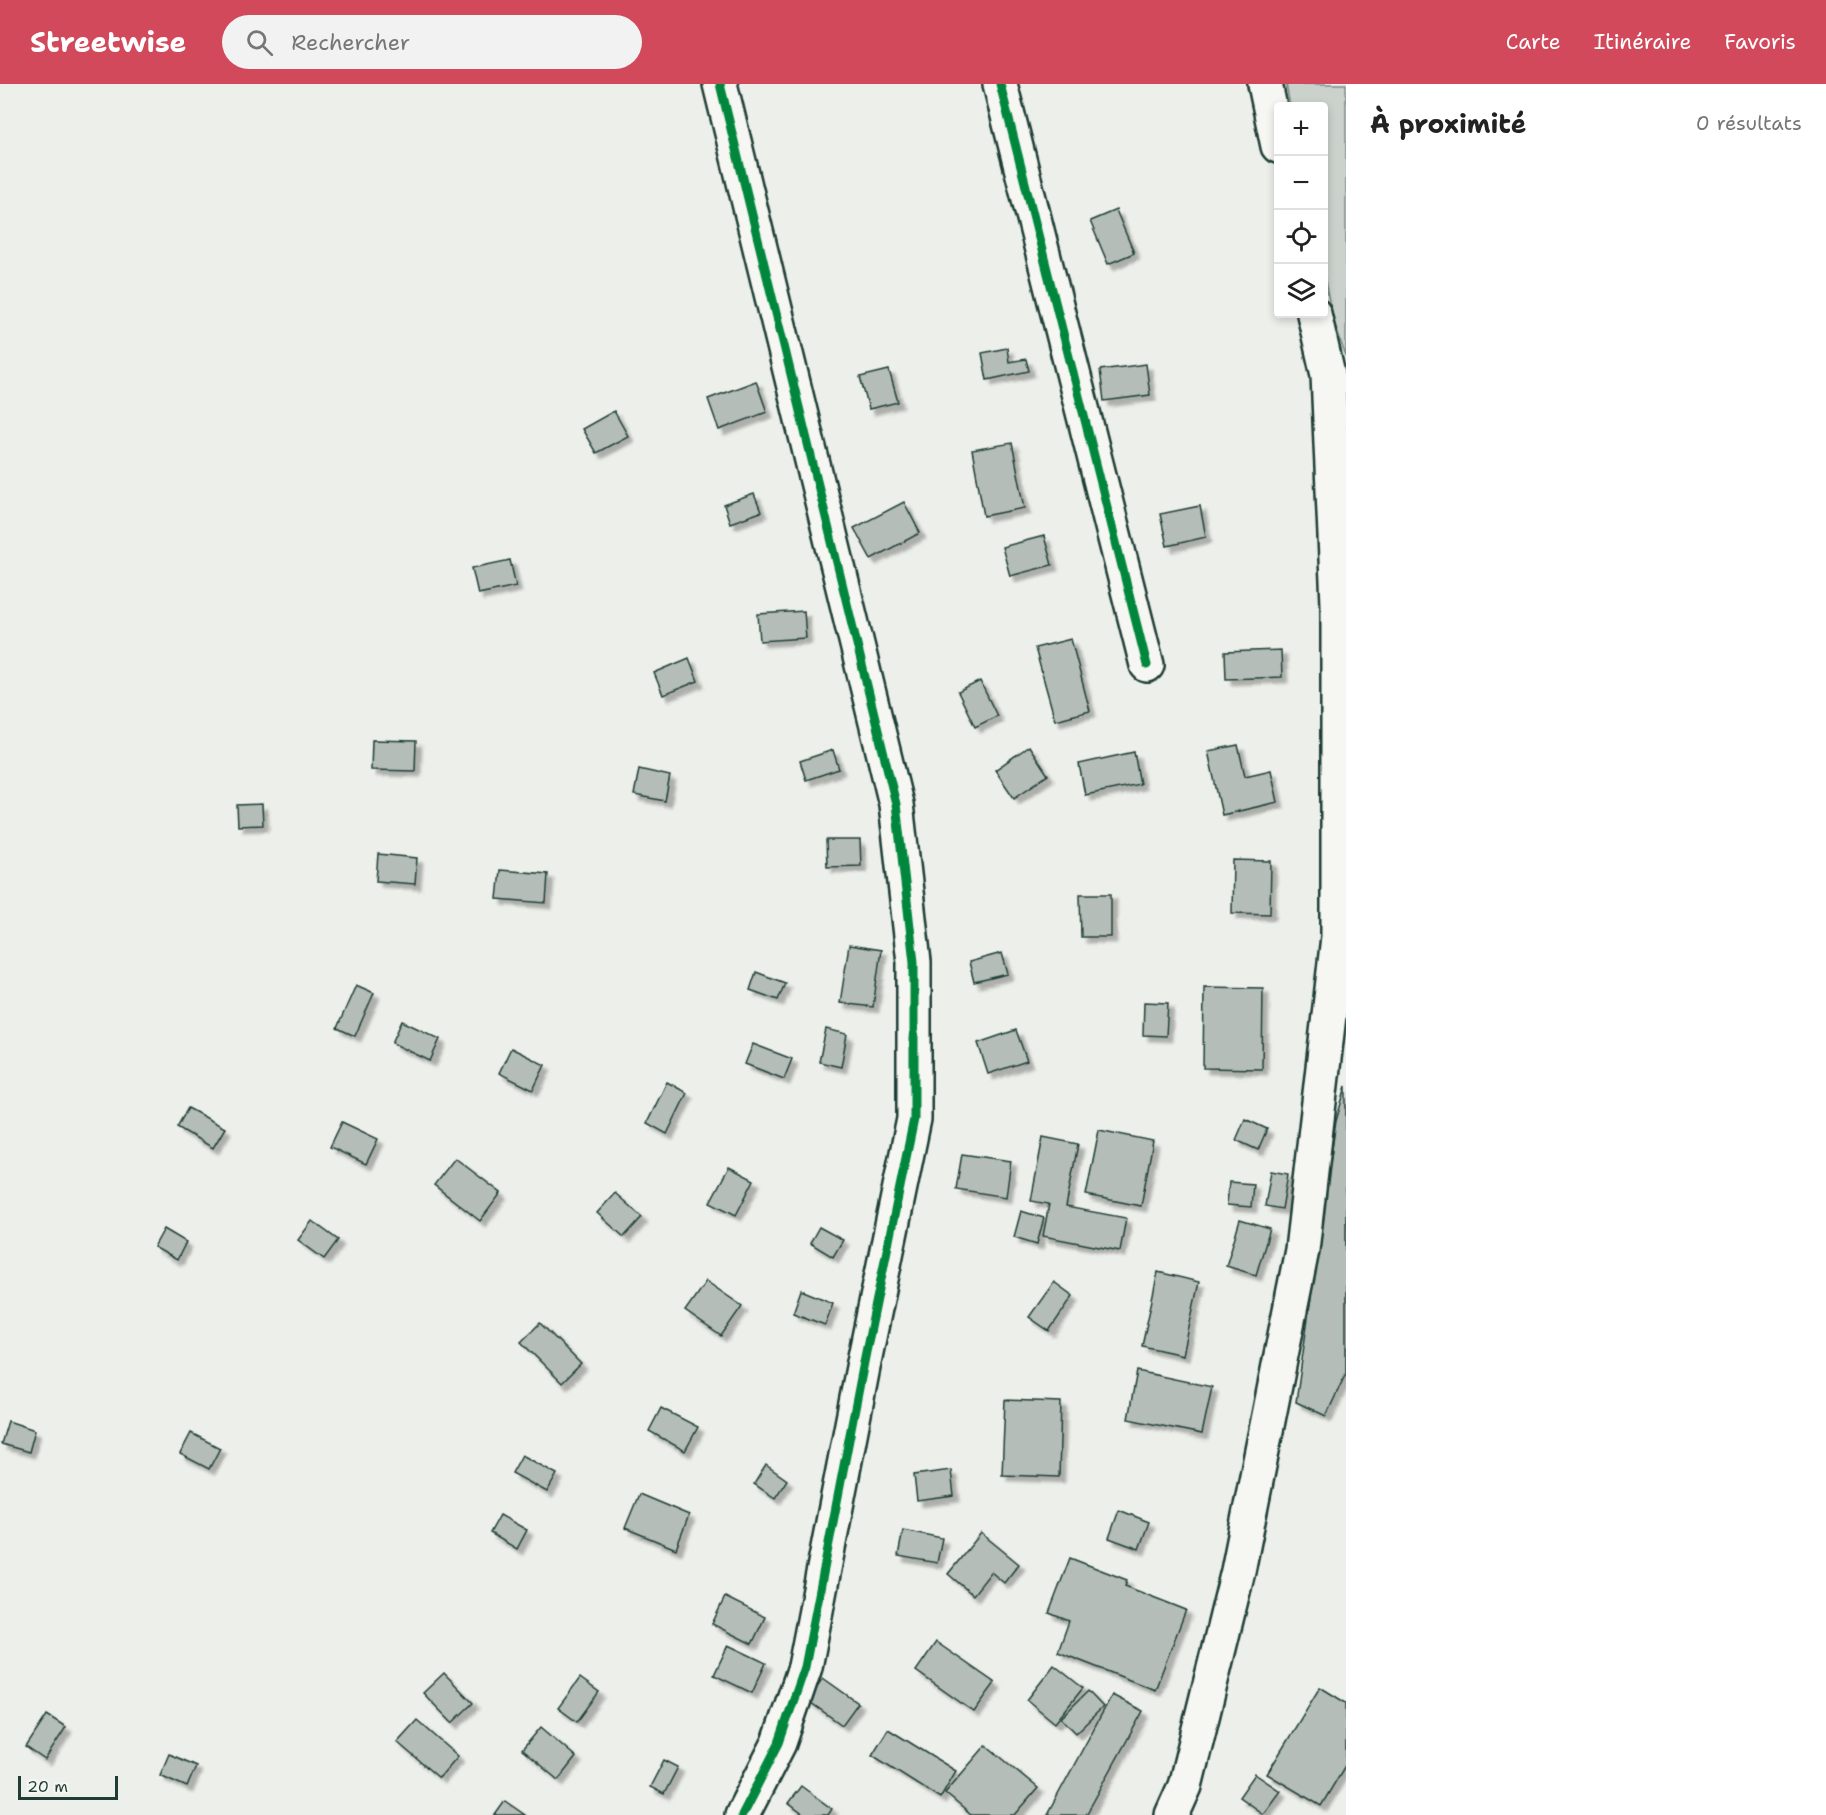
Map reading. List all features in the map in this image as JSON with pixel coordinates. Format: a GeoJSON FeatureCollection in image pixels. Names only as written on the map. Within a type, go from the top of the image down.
{"type":"FeatureCollection","features":[{"type":"Feature","properties":{"kind":"main road"},"geometry":{"type":"LineString","coordinates":[[720,84],[896,804],[914,962],[914,1119],[805,1667],[779,1743],[742,1815]]}},
{"type":"Feature","properties":{"kind":"main road"},"geometry":{"type":"LineString","coordinates":[[1000,84],[1147,665]]}},
{"type":"Feature","properties":{"kind":"main road"},"geometry":{"type":"LineString","coordinates":[[1265,84],[1274,127]]}},
{"type":"Feature","properties":{"kind":"main road"},"geometry":{"type":"LineString","coordinates":[[1172,1815],[1185,1786],[1239,1571],[1302,1250],[1338,937],[1337,387],[1315,318]]}},
{"type":"Feature","properties":{"kind":"shaded area"},"geometry":{"type":"Polygon","coordinates":[[[1286,84],[1346,84],[1346,357],[1328,297],[1328,102],[1289,102],[1286,84]]]}},
{"type":"Feature","properties":{"kind":"building"},"geometry":{"type":"Polygon","coordinates":[[[1116,210],[1134,253],[1108,264],[1090,221],[1116,210]]]}},
{"type":"Feature","properties":{"kind":"building"},"geometry":{"type":"Polygon","coordinates":[[[1007,348],[1009,362],[1026,359],[1029,371],[987,380],[982,353],[1007,348]]]}},
{"type":"Feature","properties":{"kind":"building"},"geometry":{"type":"Polygon","coordinates":[[[1146,364],[1150,395],[1104,401],[1100,370],[1146,364]]]}},
{"type":"Feature","properties":{"kind":"building"},"geometry":{"type":"Polygon","coordinates":[[[889,370],[898,402],[869,409],[860,377],[889,370]]]}},
{"type":"Feature","properties":{"kind":"building"},"geometry":{"type":"Polygon","coordinates":[[[756,381],[767,412],[719,430],[708,399],[756,381]]]}},
{"type":"Feature","properties":{"kind":"building"},"geometry":{"type":"Polygon","coordinates":[[[614,411],[628,436],[596,453],[582,429],[614,411]]]}},
{"type":"Feature","properties":{"kind":"building"},"geometry":{"type":"Polygon","coordinates":[[[1012,443],[1025,508],[984,516],[972,450],[1012,443]]]}},
{"type":"Feature","properties":{"kind":"building"},"geometry":{"type":"Polygon","coordinates":[[[754,494],[761,512],[730,523],[724,505],[754,494]]]}},
{"type":"Feature","properties":{"kind":"building"},"geometry":{"type":"Polygon","coordinates":[[[904,502],[920,533],[871,559],[854,528],[904,502]]]}},
{"type":"Feature","properties":{"kind":"building"},"geometry":{"type":"Polygon","coordinates":[[[1200,506],[1206,537],[1167,546],[1160,514],[1200,506]]]}},
{"type":"Feature","properties":{"kind":"building"},"geometry":{"type":"Polygon","coordinates":[[[1044,536],[1052,565],[1010,576],[1002,547],[1044,536]]]}},
{"type":"Feature","properties":{"kind":"building"},"geometry":{"type":"Polygon","coordinates":[[[510,560],[516,586],[478,594],[472,568],[510,560]]]}},
{"type":"Feature","properties":{"kind":"building"},"geometry":{"type":"Polygon","coordinates":[[[804,611],[806,638],[760,641],[758,614],[804,611]]]}},
{"type":"Feature","properties":{"kind":"building"},"geometry":{"type":"Polygon","coordinates":[[[1071,639],[1090,711],[1055,720],[1035,648],[1071,639]]]}},
{"type":"Feature","properties":{"kind":"building"},"geometry":{"type":"Polygon","coordinates":[[[1281,650],[1282,677],[1226,679],[1225,652],[1281,650]]]}},
{"type":"Feature","properties":{"kind":"building"},"geometry":{"type":"Polygon","coordinates":[[[689,658],[698,681],[663,695],[654,673],[689,658]]]}},
{"type":"Feature","properties":{"kind":"building"},"geometry":{"type":"Polygon","coordinates":[[[980,681],[997,716],[975,727],[958,692],[980,681]]]}},
{"type":"Feature","properties":{"kind":"building"},"geometry":{"type":"Polygon","coordinates":[[[372,740],[416,741],[415,771],[371,770],[372,740]]]}},
{"type":"Feature","properties":{"kind":"building"},"geometry":{"type":"Polygon","coordinates":[[[1238,745],[1245,776],[1271,770],[1278,802],[1222,815],[1208,751],[1238,745]]]}},
{"type":"Feature","properties":{"kind":"building"},"geometry":{"type":"Polygon","coordinates":[[[1029,746],[1048,775],[1014,798],[995,770],[1029,746]]]}},
{"type":"Feature","properties":{"kind":"building"},"geometry":{"type":"Polygon","coordinates":[[[833,750],[839,769],[806,780],[800,761],[833,750]]]}},
{"type":"Feature","properties":{"kind":"building"},"geometry":{"type":"Polygon","coordinates":[[[1134,752],[1140,784],[1085,795],[1079,764],[1134,752]]]}},
{"type":"Feature","properties":{"kind":"building"},"geometry":{"type":"Polygon","coordinates":[[[639,769],[670,776],[665,801],[634,795],[639,769]]]}},
{"type":"Feature","properties":{"kind":"building"},"geometry":{"type":"Polygon","coordinates":[[[262,804],[263,825],[238,826],[237,805],[262,804]]]}},
{"type":"Feature","properties":{"kind":"building"},"geometry":{"type":"Polygon","coordinates":[[[826,840],[860,840],[861,866],[827,867],[826,840]]]}},
{"type":"Feature","properties":{"kind":"building"},"geometry":{"type":"Polygon","coordinates":[[[378,854],[417,858],[415,884],[376,881],[378,854]]]}},
{"type":"Feature","properties":{"kind":"building"},"geometry":{"type":"Polygon","coordinates":[[[1233,860],[1271,861],[1270,914],[1232,913],[1233,860]]]}},
{"type":"Feature","properties":{"kind":"building"},"geometry":{"type":"Polygon","coordinates":[[[500,870],[548,874],[546,903],[497,899],[500,870]]]}},
{"type":"Feature","properties":{"kind":"building"},"geometry":{"type":"Polygon","coordinates":[[[1080,894],[1111,894],[1111,937],[1081,937],[1080,894]]]}},
{"type":"Feature","properties":{"kind":"building"},"geometry":{"type":"Polygon","coordinates":[[[849,945],[881,950],[873,1007],[840,1003],[849,945]]]}},
{"type":"Feature","properties":{"kind":"building"},"geometry":{"type":"Polygon","coordinates":[[[1002,953],[1008,974],[974,982],[969,962],[1002,953]]]}},
{"type":"Feature","properties":{"kind":"building"},"geometry":{"type":"Polygon","coordinates":[[[756,972],[785,983],[778,1000],[750,990],[756,972]]]}},
{"type":"Feature","properties":{"kind":"building"},"geometry":{"type":"Polygon","coordinates":[[[356,985],[374,993],[355,1036],[337,1028],[356,985]]]}},
{"type":"Feature","properties":{"kind":"building"},"geometry":{"type":"Polygon","coordinates":[[[1204,987],[1263,988],[1262,1069],[1203,1068],[1204,987]]]}},
{"type":"Feature","properties":{"kind":"building"},"geometry":{"type":"Polygon","coordinates":[[[1144,1002],[1168,1003],[1166,1036],[1143,1035],[1144,1002]]]}},
{"type":"Feature","properties":{"kind":"building"},"geometry":{"type":"Polygon","coordinates":[[[402,1021],[440,1039],[430,1061],[392,1043],[402,1021]]]}},
{"type":"Feature","properties":{"kind":"building"},"geometry":{"type":"Polygon","coordinates":[[[826,1029],[847,1034],[841,1067],[819,1062],[826,1029]]]}},
{"type":"Feature","properties":{"kind":"building"},"geometry":{"type":"Polygon","coordinates":[[[1016,1030],[1027,1061],[988,1074],[978,1043],[1016,1030]]]}},
{"type":"Feature","properties":{"kind":"building"},"geometry":{"type":"Polygon","coordinates":[[[753,1044],[792,1059],[784,1079],[745,1064],[753,1044]]]}},
{"type":"Feature","properties":{"kind":"building"},"geometry":{"type":"Polygon","coordinates":[[[511,1048],[545,1065],[533,1090],[499,1073],[511,1048]]]}},
{"type":"Feature","properties":{"kind":"building"},"geometry":{"type":"Polygon","coordinates":[[[667,1082],[687,1093],[667,1134],[647,1123],[667,1082]]]}},
{"type":"Feature","properties":{"kind":"building"},"geometry":{"type":"Polygon","coordinates":[[[1346,1086],[1346,1373],[1326,1416],[1296,1402],[1336,1121],[1346,1086]]]}},
{"type":"Feature","properties":{"kind":"building"},"geometry":{"type":"Polygon","coordinates":[[[188,1108],[225,1128],[213,1148],[177,1127],[188,1108]]]}},
{"type":"Feature","properties":{"kind":"building"},"geometry":{"type":"Polygon","coordinates":[[[1245,1119],[1267,1129],[1258,1150],[1236,1140],[1245,1119]]]}},
{"type":"Feature","properties":{"kind":"building"},"geometry":{"type":"Polygon","coordinates":[[[342,1122],[378,1139],[366,1164],[330,1147],[342,1122]]]}},
{"type":"Feature","properties":{"kind":"building"},"geometry":{"type":"Polygon","coordinates":[[[1099,1130],[1153,1141],[1141,1206],[1086,1195],[1099,1130]]]}},
{"type":"Feature","properties":{"kind":"building"},"geometry":{"type":"Polygon","coordinates":[[[1043,1137],[1078,1144],[1066,1207],[1126,1218],[1120,1251],[1043,1236],[1049,1204],[1031,1201],[1043,1137]]]}},
{"type":"Feature","properties":{"kind":"building"},"geometry":{"type":"Polygon","coordinates":[[[962,1154],[1011,1161],[1006,1197],[956,1189],[962,1154]]]}},
{"type":"Feature","properties":{"kind":"building"},"geometry":{"type":"Polygon","coordinates":[[[455,1158],[501,1193],[480,1221],[434,1185],[455,1158]]]}},
{"type":"Feature","properties":{"kind":"building"},"geometry":{"type":"Polygon","coordinates":[[[729,1167],[754,1180],[736,1215],[710,1202],[729,1167]]]}},
{"type":"Feature","properties":{"kind":"building"},"geometry":{"type":"Polygon","coordinates":[[[1271,1171],[1288,1174],[1282,1209],[1265,1206],[1271,1171]]]}},
{"type":"Feature","properties":{"kind":"building"},"geometry":{"type":"Polygon","coordinates":[[[1229,1182],[1253,1184],[1251,1207],[1227,1205],[1229,1182]]]}},
{"type":"Feature","properties":{"kind":"building"},"geometry":{"type":"Polygon","coordinates":[[[615,1193],[642,1217],[624,1237],[597,1213],[615,1193]]]}},
{"type":"Feature","properties":{"kind":"building"},"geometry":{"type":"Polygon","coordinates":[[[1021,1211],[1044,1218],[1037,1244],[1014,1237],[1021,1211]]]}},
{"type":"Feature","properties":{"kind":"building"},"geometry":{"type":"Polygon","coordinates":[[[1240,1220],[1270,1229],[1256,1275],[1226,1266],[1240,1220]]]}},
{"type":"Feature","properties":{"kind":"building"},"geometry":{"type":"Polygon","coordinates":[[[312,1221],[338,1240],[324,1259],[298,1240],[312,1221]]]}},
{"type":"Feature","properties":{"kind":"building"},"geometry":{"type":"Polygon","coordinates":[[[819,1227],[843,1240],[833,1257],[810,1243],[819,1227]]]}},
{"type":"Feature","properties":{"kind":"building"},"geometry":{"type":"Polygon","coordinates":[[[164,1229],[186,1242],[177,1260],[154,1247],[164,1229]]]}},
{"type":"Feature","properties":{"kind":"building"},"geometry":{"type":"Polygon","coordinates":[[[1158,1272],[1199,1282],[1183,1355],[1142,1346],[1158,1272]]]}},
{"type":"Feature","properties":{"kind":"building"},"geometry":{"type":"Polygon","coordinates":[[[706,1281],[742,1306],[721,1336],[685,1311],[706,1281]]]}},
{"type":"Feature","properties":{"kind":"building"},"geometry":{"type":"Polygon","coordinates":[[[1054,1282],[1073,1296],[1049,1331],[1029,1317],[1054,1282]]]}},
{"type":"Feature","properties":{"kind":"building"},"geometry":{"type":"Polygon","coordinates":[[[801,1290],[833,1303],[825,1325],[793,1313],[801,1290]]]}},
{"type":"Feature","properties":{"kind":"building"},"geometry":{"type":"Polygon","coordinates":[[[540,1323],[581,1364],[562,1383],[521,1342],[540,1323]]]}},
{"type":"Feature","properties":{"kind":"building"},"geometry":{"type":"Polygon","coordinates":[[[1137,1371],[1212,1387],[1202,1434],[1128,1419],[1137,1371]]]}},
{"type":"Feature","properties":{"kind":"building"},"geometry":{"type":"Polygon","coordinates":[[[1005,1400],[1061,1402],[1059,1477],[1002,1475],[1005,1400]]]}},
{"type":"Feature","properties":{"kind":"building"},"geometry":{"type":"Polygon","coordinates":[[[661,1408],[698,1427],[685,1451],[649,1431],[661,1408]]]}},
{"type":"Feature","properties":{"kind":"building"},"geometry":{"type":"Polygon","coordinates":[[[8,1421],[35,1430],[29,1452],[1,1444],[8,1421]]]}},
{"type":"Feature","properties":{"kind":"building"},"geometry":{"type":"Polygon","coordinates":[[[191,1433],[220,1448],[209,1469],[180,1454],[191,1433]]]}},
{"type":"Feature","properties":{"kind":"building"},"geometry":{"type":"Polygon","coordinates":[[[522,1455],[557,1474],[547,1492],[512,1473],[522,1455]]]}},
{"type":"Feature","properties":{"kind":"building"},"geometry":{"type":"Polygon","coordinates":[[[766,1465],[787,1480],[775,1498],[754,1484],[766,1465]]]}},
{"type":"Feature","properties":{"kind":"building"},"geometry":{"type":"Polygon","coordinates":[[[951,1470],[954,1496],[917,1501],[914,1475],[951,1470]]]}},
{"type":"Feature","properties":{"kind":"building"},"geometry":{"type":"Polygon","coordinates":[[[639,1494],[689,1515],[676,1549],[625,1528],[639,1494]]]}},
{"type":"Feature","properties":{"kind":"building"},"geometry":{"type":"Polygon","coordinates":[[[1119,1510],[1149,1522],[1139,1549],[1109,1538],[1119,1510]]]}},
{"type":"Feature","properties":{"kind":"building"},"geometry":{"type":"Polygon","coordinates":[[[500,1515],[527,1530],[517,1549],[490,1533],[500,1515]]]}},
{"type":"Feature","properties":{"kind":"building"},"geometry":{"type":"Polygon","coordinates":[[[903,1530],[942,1538],[937,1563],[898,1556],[903,1530]]]}},
{"type":"Feature","properties":{"kind":"building"},"geometry":{"type":"Polygon","coordinates":[[[981,1533],[1019,1564],[1004,1583],[991,1572],[973,1595],[948,1574],[981,1533]]]}},
{"type":"Feature","properties":{"kind":"building"},"geometry":{"type":"Polygon","coordinates":[[[1070,1558],[1127,1580],[1125,1586],[1186,1610],[1155,1690],[1058,1652],[1069,1621],[1049,1613],[1070,1558]]]}},
{"type":"Feature","properties":{"kind":"building"},"geometry":{"type":"Polygon","coordinates":[[[725,1597],[765,1617],[752,1644],[712,1624],[725,1597]]]}},
{"type":"Feature","properties":{"kind":"building"},"geometry":{"type":"Polygon","coordinates":[[[936,1642],[995,1683],[974,1712],[916,1671],[936,1642]]]}},
{"type":"Feature","properties":{"kind":"building"},"geometry":{"type":"Polygon","coordinates":[[[728,1645],[766,1663],[752,1693],[714,1675],[728,1645]]]}},
{"type":"Feature","properties":{"kind":"building"},"geometry":{"type":"Polygon","coordinates":[[[1054,1665],[1083,1688],[1055,1723],[1027,1700],[1054,1665]]]}},
{"type":"Feature","properties":{"kind":"building"},"geometry":{"type":"Polygon","coordinates":[[[444,1673],[473,1703],[452,1723],[423,1693],[444,1673]]]}},
{"type":"Feature","properties":{"kind":"building"},"geometry":{"type":"Polygon","coordinates":[[[580,1678],[599,1692],[577,1722],[558,1708],[580,1678]]]}},
{"type":"Feature","properties":{"kind":"building"},"geometry":{"type":"Polygon","coordinates":[[[823,1678],[858,1703],[842,1725],[807,1700],[823,1678]]]}},
{"type":"Feature","properties":{"kind":"building"},"geometry":{"type":"Polygon","coordinates":[[[1320,1687],[1346,1703],[1346,1764],[1321,1806],[1267,1774],[1320,1687]]]}},
{"type":"Feature","properties":{"kind":"building"},"geometry":{"type":"Polygon","coordinates":[[[1088,1691],[1103,1707],[1076,1733],[1061,1718],[1088,1691]]]}},
{"type":"Feature","properties":{"kind":"building"},"geometry":{"type":"Polygon","coordinates":[[[1112,1695],[1143,1711],[1086,1815],[1047,1815],[1112,1695]]]}},
{"type":"Feature","properties":{"kind":"building"},"geometry":{"type":"Polygon","coordinates":[[[47,1715],[66,1727],[45,1760],[26,1747],[47,1715]]]}},
{"type":"Feature","properties":{"kind":"building"},"geometry":{"type":"Polygon","coordinates":[[[417,1720],[458,1756],[439,1778],[397,1742],[417,1720]]]}},
{"type":"Feature","properties":{"kind":"building"},"geometry":{"type":"Polygon","coordinates":[[[541,1727],[576,1757],[558,1780],[522,1750],[541,1727]]]}},
{"type":"Feature","properties":{"kind":"building"},"geometry":{"type":"Polygon","coordinates":[[[888,1729],[956,1771],[940,1798],[872,1755],[888,1729]]]}},
{"type":"Feature","properties":{"kind":"building"},"geometry":{"type":"Polygon","coordinates":[[[986,1745],[1038,1788],[1015,1815],[971,1815],[945,1793],[986,1745]]]}},
{"type":"Feature","properties":{"kind":"building"},"geometry":{"type":"Polygon","coordinates":[[[169,1754],[196,1766],[187,1787],[160,1775],[169,1754]]]}},
{"type":"Feature","properties":{"kind":"building"},"geometry":{"type":"Polygon","coordinates":[[[664,1760],[678,1767],[664,1794],[650,1787],[664,1760]]]}},
{"type":"Feature","properties":{"kind":"building"},"geometry":{"type":"Polygon","coordinates":[[[1255,1774],[1280,1791],[1263,1814],[1239,1797],[1255,1774]]]}},
{"type":"Feature","properties":{"kind":"building"},"geometry":{"type":"Polygon","coordinates":[[[801,1786],[832,1809],[828,1815],[804,1815],[788,1803],[801,1786]]]}},
{"type":"Feature","properties":{"kind":"building"},"geometry":{"type":"Polygon","coordinates":[[[505,1801],[525,1815],[495,1815],[505,1801]]]}},
{"type":"Feature","properties":{"kind":"cycle path"},"geometry":{"type":"LineString","coordinates":[[720,84],[896,804],[914,962],[914,1119],[805,1667],[779,1743],[742,1815]]}},
{"type":"Feature","properties":{"kind":"cycle path"},"geometry":{"type":"LineString","coordinates":[[1000,84],[1147,665]]}}]}
